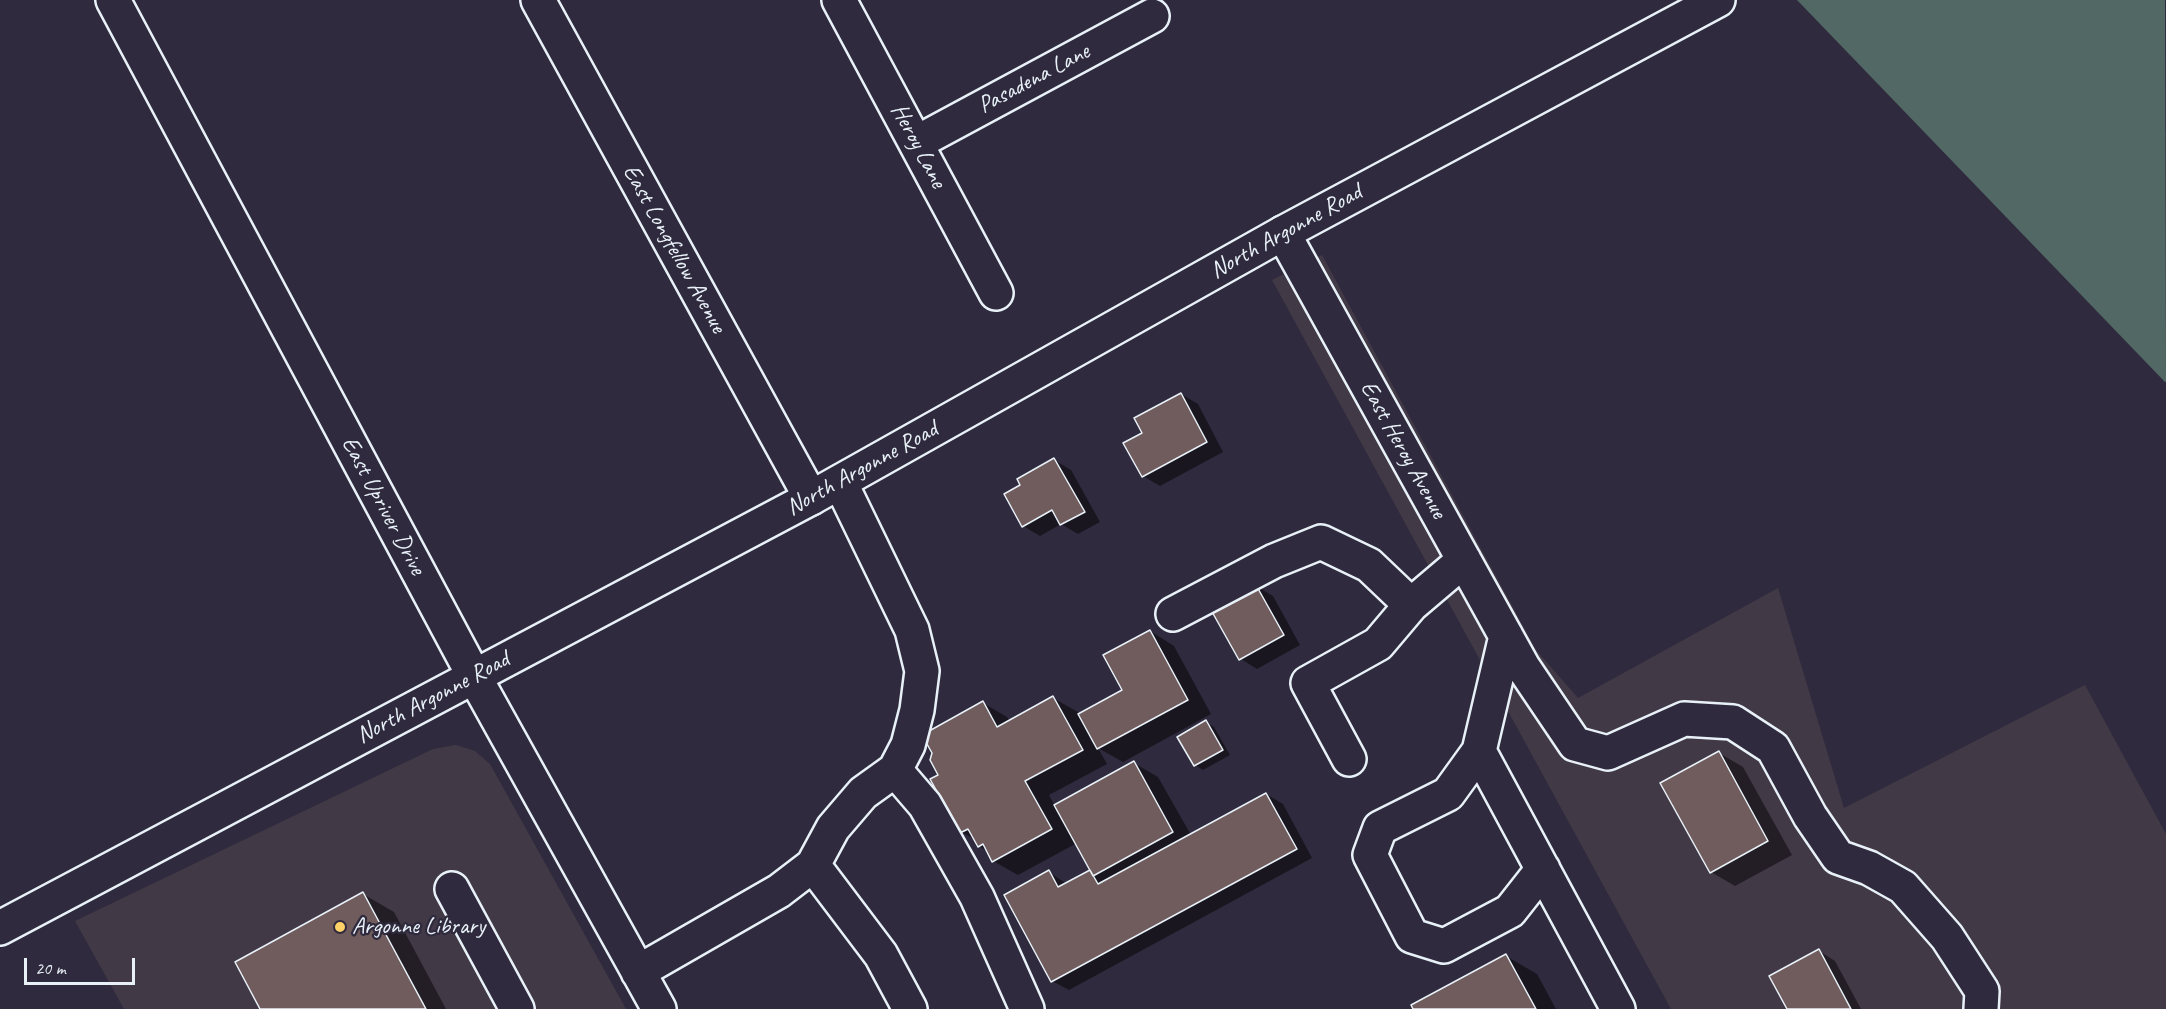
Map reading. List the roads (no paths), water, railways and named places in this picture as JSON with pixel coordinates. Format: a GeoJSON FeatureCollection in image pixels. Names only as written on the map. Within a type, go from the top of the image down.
{"type":"FeatureCollection","features":[{"type":"Feature","properties":{"kind":"main road","name":"East Upriver Drive"},"geometry":{"type":"LineString","coordinates":[[113,0],[474,676],[659,1009]]}},
{"type":"Feature","properties":{"kind":"main road","name":"East Longfellow Avenue"},"geometry":{"type":"LineString","coordinates":[[538,0],[811,498]]}},
{"type":"Feature","properties":{"kind":"main road","name":"Heroy Lane"},"geometry":{"type":"LineString","coordinates":[[839,0],[996,293]]}},
{"type":"Feature","properties":{"kind":"main road","name":"North Argonne Road"},"geometry":{"type":"LineString","coordinates":[[0,928],[811,498],[1283,233],[1718,0]]}},
{"type":"Feature","properties":{"kind":"main road","name":"Pasadena Lane"},"geometry":{"type":"LineString","coordinates":[[916,143],[1152,16]]}},
{"type":"Feature","properties":{"kind":"main road","name":"East Heroy Avenue"},"geometry":{"type":"LineString","coordinates":[[1283,233],[1523,667],[1575,744],[1608,753],[1684,719],[1733,722],[1773,748],[1810,816],[1838,857],[1869,868],[1903,886],[1947,937],[1982,991],[1981,1009]]}},
{"type":"Feature","properties":{"kind":"main road"},"geometry":{"type":"LineString","coordinates":[[638,972],[778,891],[813,865],[833,828],[863,793],[895,770],[908,745],[917,710],[922,671],[912,630],[840,482]]}},
{"type":"Feature","properties":{"kind":"main road"},"geometry":{"type":"LineString","coordinates":[[1173,614],[1274,561],[1321,542],[1369,565],[1411,605]]}},
{"type":"Feature","properties":{"kind":"main road"},"geometry":{"type":"LineString","coordinates":[[1349,759],[1308,683],[1378,644],[1411,605],[1464,560]]}},
{"type":"Feature","properties":{"kind":"main road"},"geometry":{"type":"LineString","coordinates":[[1506,636],[1479,751],[1448,794],[1380,828],[1370,855],[1412,936],[1444,946],[1510,911],[1542,869]]}},
{"type":"Feature","properties":{"kind":"main road"},"geometry":{"type":"LineString","coordinates":[[1479,751],[1618,1009]]}},
{"type":"Feature","properties":{"kind":"main road"},"geometry":{"type":"LineString","coordinates":[[895,770],[925,805],[977,897],[1027,1009]]}},
{"type":"Feature","properties":{"kind":"main road"},"geometry":{"type":"LineString","coordinates":[[813,865],[881,955],[910,1009]]}},
{"type":"Feature","properties":{"kind":"main road"},"geometry":{"type":"LineString","coordinates":[[452,890],[517,1009]]}},
{"type":"Feature","properties":{"kind":"place","name":"Argonne Library"},"geometry":{"type":"Point","coordinates":[340,927]}}]}
